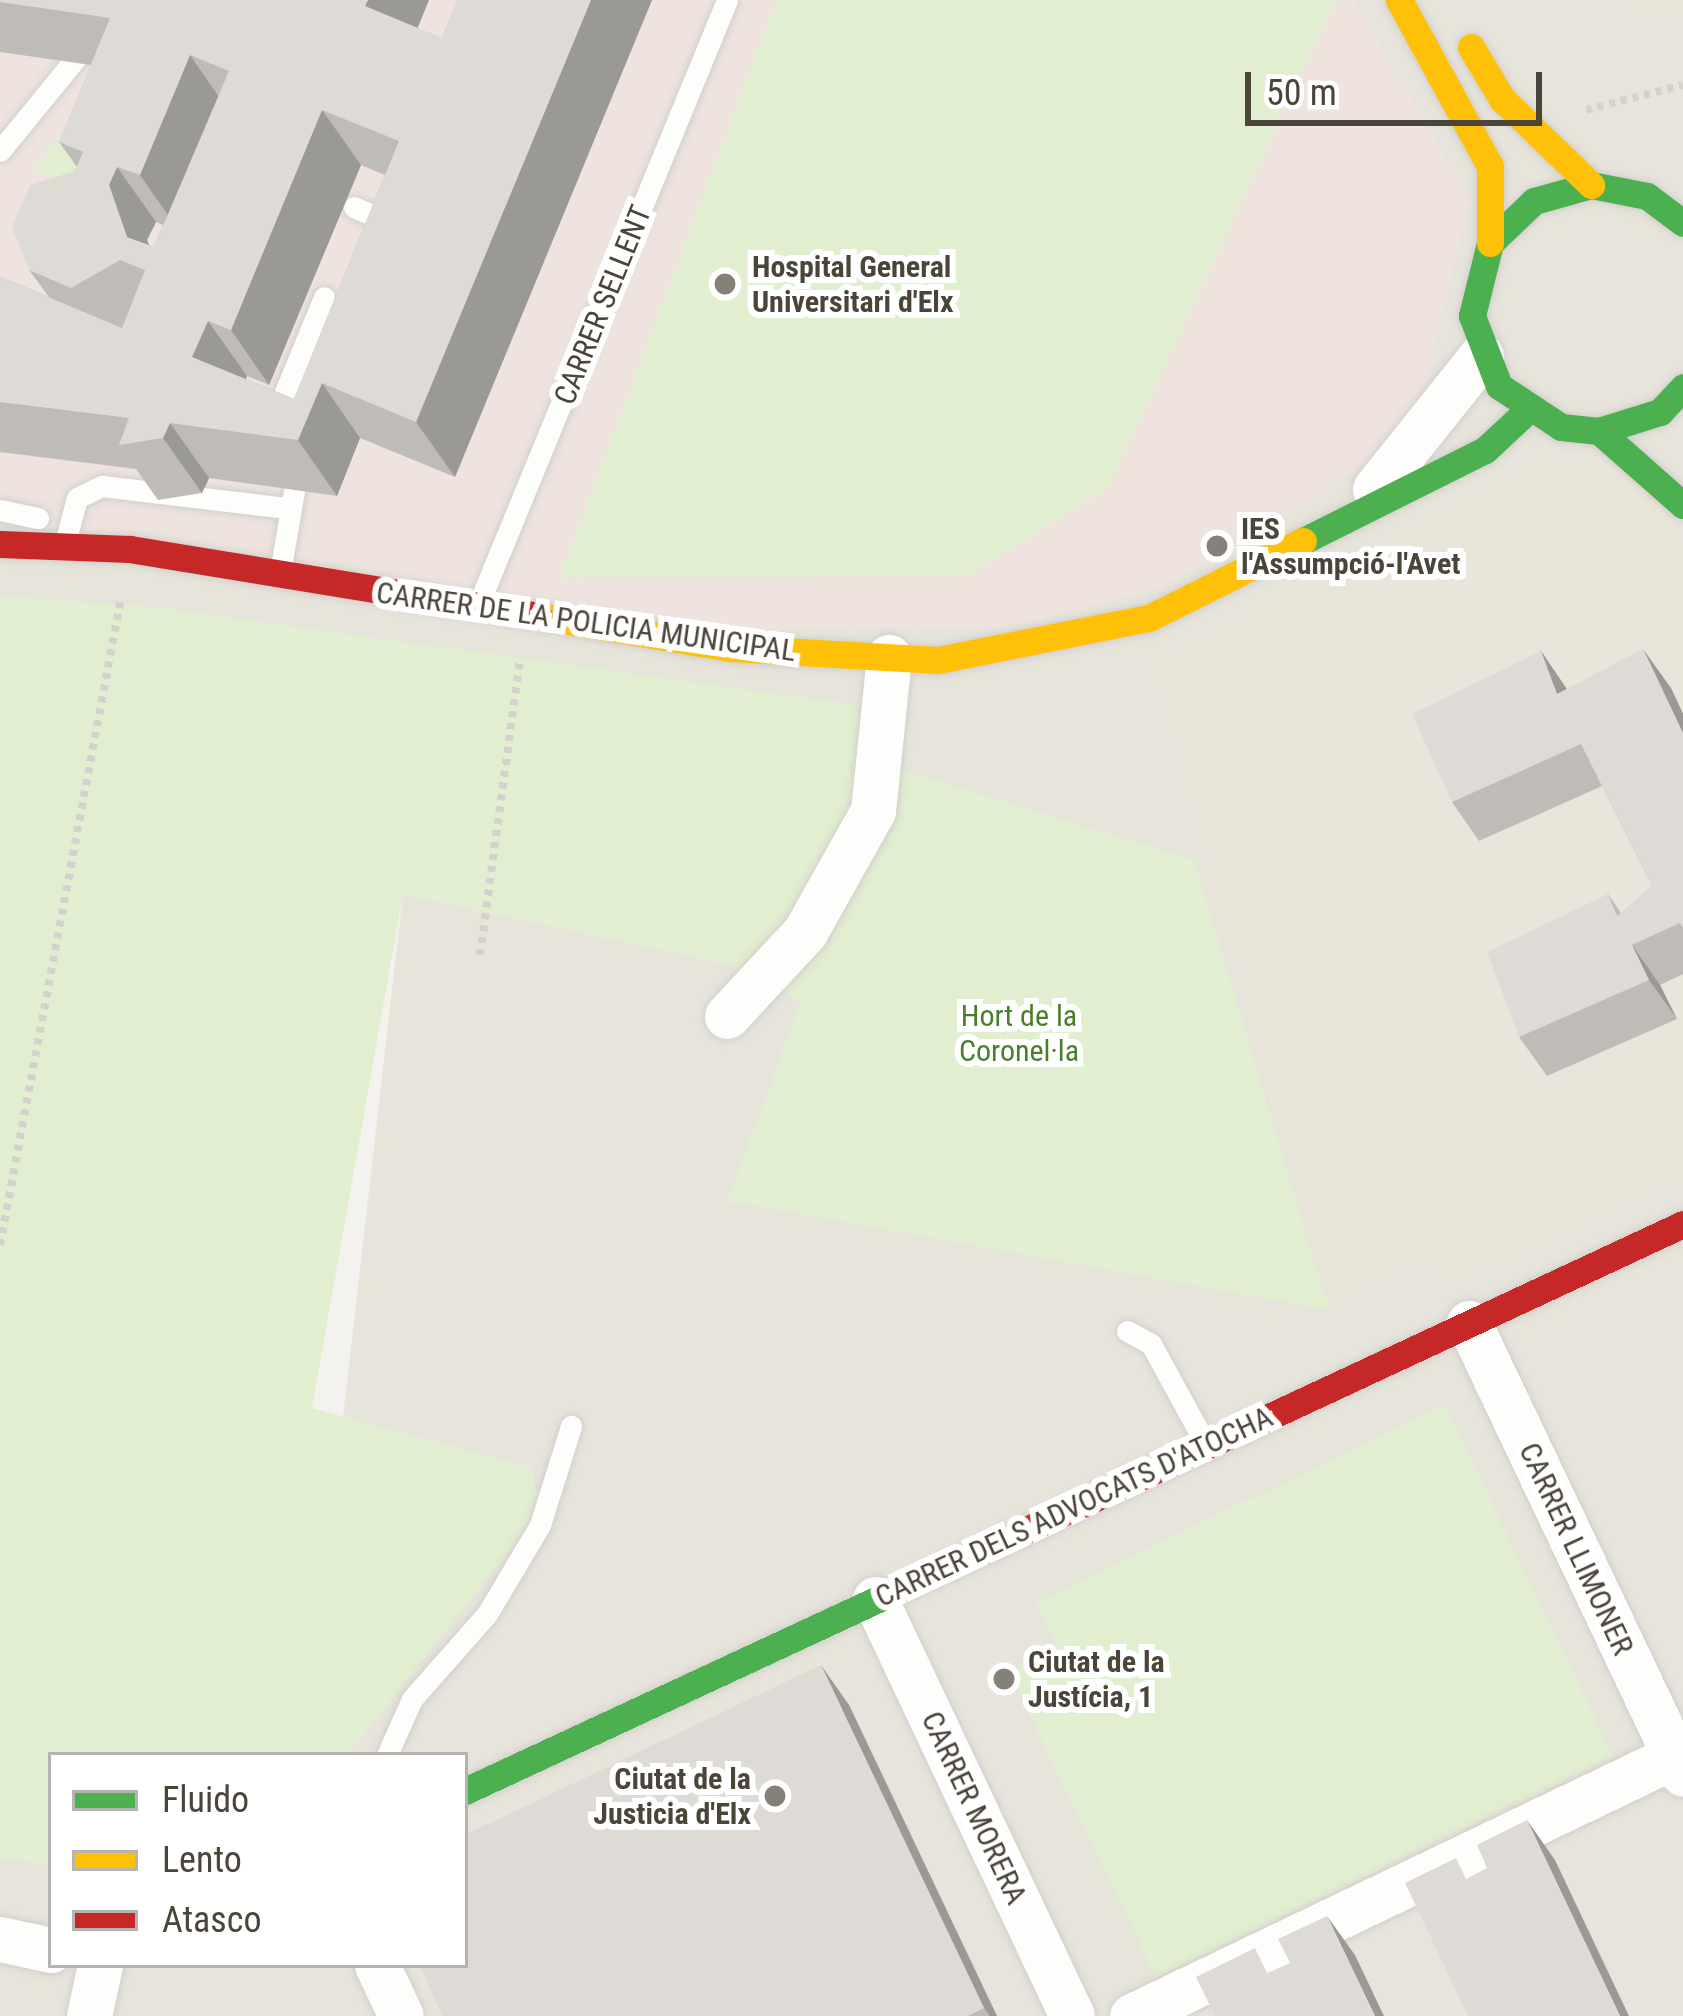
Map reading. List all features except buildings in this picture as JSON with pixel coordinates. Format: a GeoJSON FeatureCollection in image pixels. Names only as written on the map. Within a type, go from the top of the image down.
{"type":"FeatureCollection","features":[{"type":"Feature","properties":{"kind":"street"},"geometry":{"type":"LineString","coordinates":[[1399,0],[1490,166],[1490,243],[1472,316],[1481,356],[1527,411],[1599,431],[1683,505]]}},
{"type":"Feature","properties":{"kind":"street"},"geometry":{"type":"LineString","coordinates":[[1455,20],[1502,100],[1591,185]]}},
{"type":"Feature","properties":{"kind":"street"},"geometry":{"type":"LineString","coordinates":[[1490,243],[1534,201],[1591,185],[1671,200]]}},
{"type":"Feature","properties":{"kind":"street","name":"CARRER DE LA POLICIA MUNICIPAL"},"geometry":{"type":"LineString","coordinates":[[1333,528],[1414,454],[1481,356]]}},
{"type":"Feature","properties":{"kind":"street"},"geometry":{"type":"LineString","coordinates":[[1599,431],[1660,412],[1683,387]]}},
{"type":"Feature","properties":{"kind":"street","name":"CARRER DE LA POLICIA MUNICIPAL"},"geometry":{"type":"LineString","coordinates":[[0,572],[128,560],[526,618],[938,660],[1149,618],[1485,450],[1527,411]]}},
{"type":"Feature","properties":{"kind":"street","name":"CARRER DE LA POLICIA MUNICIPAL"},"geometry":{"type":"LineString","coordinates":[[0,544],[67,535],[128,560]]}},
{"type":"Feature","properties":{"kind":"street"},"geometry":{"type":"LineString","coordinates":[[728,1016],[805,932],[873,811],[889,657]]}},
{"type":"Feature","properties":{"kind":"street","name":"CARRER DELS ADVOCATS D'ATOCHA"},"geometry":{"type":"LineString","coordinates":[[468,1790],[1683,1224]]}},
{"type":"Feature","properties":{"kind":"street","name":"CARRER LLIMONER"},"geometry":{"type":"LineString","coordinates":[[1469,1323],[1680,1761]]}},
{"type":"Feature","properties":{"kind":"street","name":"CARRER MORERA"},"geometry":{"type":"LineString","coordinates":[[875,1600],[1072,2016]]}},
{"type":"Feature","properties":{"kind":"street"},"geometry":{"type":"LineString","coordinates":[[1132,2016],[1680,1761]]}},
{"type":"Feature","properties":{"kind":"street"},"geometry":{"type":"LineString","coordinates":[[0,1939],[48,1949]]}},
{"type":"Feature","properties":{"kind":"street"},"geometry":{"type":"LineString","coordinates":[[89,2016],[99,1968]]}},
{"type":"Feature","properties":{"kind":"street"},"geometry":{"type":"LineString","coordinates":[[378,1968],[401,2016]]}},
{"type":"Feature","properties":{"kind":"lane"},"geometry":{"type":"LineString","coordinates":[[0,152],[123,0]]}},
{"type":"Feature","properties":{"kind":"lane","name":"CARRER SELLENT"},"geometry":{"type":"LineString","coordinates":[[477,609],[727,0]]}},
{"type":"Feature","properties":{"kind":"lane"},"geometry":{"type":"LineString","coordinates":[[354,207],[398,227],[389,248]]}},
{"type":"Feature","properties":{"kind":"lane"},"geometry":{"type":"LineString","coordinates":[[279,580],[291,427],[323,297]]}},
{"type":"Feature","properties":{"kind":"lane"},"geometry":{"type":"LineString","coordinates":[[246,502],[258,457],[291,427]]}},
{"type":"Feature","properties":{"kind":"lane"},"geometry":{"type":"LineString","coordinates":[[0,510],[67,535],[77,498],[102,486],[287,508]]}},
{"type":"Feature","properties":{"kind":"lane"},"geometry":{"type":"LineString","coordinates":[[1127,1331],[1151,1344],[1206,1445]]}},
{"type":"Feature","properties":{"kind":"lane"},"geometry":{"type":"LineString","coordinates":[[388,1752],[412,1699],[487,1614],[540,1525],[571,1426]]}},
{"type":"Feature","properties":{"kind":"path"},"geometry":{"type":"LineString","coordinates":[[0,1245],[128,560]]}},
{"type":"Feature","properties":{"kind":"path"},"geometry":{"type":"LineString","coordinates":[[480,956],[526,618]]}},
{"type":"Feature","properties":{"kind":"shaded area"},"geometry":{"type":"Polygon","coordinates":[[[0,0],[1683,0],[1683,2016],[0,2016],[0,1857],[48,1865],[48,1968],[468,1968],[468,1752],[349,1752],[540,1511],[531,1468],[343,1417],[403,894],[760,971],[801,1002],[728,1201],[1194,860],[0,598],[0,0]]]}},
{"type":"Feature","properties":{"kind":"shaded area","name":"Hospital General Universitari d'Elx"},"geometry":{"type":"Polygon","coordinates":[[[0,0],[1354,0],[1470,199],[1415,428],[1309,500],[1165,586],[1009,628],[742,630],[0,521],[0,0]]]}},
{"type":"Feature","properties":{"kind":"shaded area"},"geometry":{"type":"Polygon","coordinates":[[[1538,0],[1683,0],[1683,23],[1649,18],[1538,0]]]}},
{"type":"Feature","properties":{"kind":"shaded area"},"geometry":{"type":"Polygon","coordinates":[[[1542,450],[1614,458],[1683,532],[1683,1183],[1441,1297],[1418,1261],[1329,1310],[1147,660],[1542,450]]]}},
{"type":"Feature","properties":{"kind":"green space"},"geometry":{"type":"Polygon","coordinates":[[[776,0],[1336,0],[1108,488],[967,576],[559,578],[776,0]]]}},
{"type":"Feature","properties":{"kind":"green space"},"geometry":{"type":"Polygon","coordinates":[[[103,76],[91,188],[32,172],[103,76]]]}},
{"type":"Feature","properties":{"kind":"green space","name":"Hort de la Coronel·la"},"geometry":{"type":"Polygon","coordinates":[[[0,596],[156,607],[871,707],[876,762],[1194,860],[1329,1310],[727,1201],[801,1002],[760,971],[403,894],[312,1408],[531,1468],[541,1511],[349,1752],[48,1752],[48,1865],[0,1857],[0,596]]]}},
{"type":"Feature","properties":{"kind":"green space"},"geometry":{"type":"Polygon","coordinates":[[[1445,1405],[1613,1756],[1156,1977],[1010,1674],[1059,1650],[1036,1602],[1445,1405]]]}},
{"type":"Feature","properties":{"kind":"traffic: fast"},"geometry":{"type":"LineString","coordinates":[[1683,223],[1647,196],[1591,185],[1534,201],[1490,243],[1472,316],[1499,386],[1561,427],[1599,431],[1660,412],[1683,387]]}},
{"type":"Feature","properties":{"kind":"traffic: fast"},"geometry":{"type":"LineString","coordinates":[[1303,541],[1485,450],[1527,411]]}},
{"type":"Feature","properties":{"kind":"traffic: fast"},"geometry":{"type":"LineString","coordinates":[[1599,431],[1683,505]]}},
{"type":"Feature","properties":{"kind":"traffic: fast"},"geometry":{"type":"LineString","coordinates":[[468,1790],[919,1580]]}},
{"type":"Feature","properties":{"kind":"traffic: slow"},"geometry":{"type":"LineString","coordinates":[[1399,0],[1490,166],[1490,243]]}},
{"type":"Feature","properties":{"kind":"traffic: slow"},"geometry":{"type":"LineString","coordinates":[[1471,47],[1502,99],[1591,185]]}},
{"type":"Feature","properties":{"kind":"traffic: slow"},"geometry":{"type":"LineString","coordinates":[[539,616],[731,648],[938,660],[1149,618],[1303,541]]}},
{"type":"Feature","properties":{"kind":"traffic: jam"},"geometry":{"type":"LineString","coordinates":[[0,544],[130,549],[539,616]]}},
{"type":"Feature","properties":{"kind":"traffic: jam"},"geometry":{"type":"LineString","coordinates":[[919,1580],[1683,1224]]}},
{"type":"Feature","properties":{"kind":"place","name":"Hospital General Universitari d'Elx"},"geometry":{"type":"Point","coordinates":[725,284]}},
{"type":"Feature","properties":{"kind":"place","name":"IES l'Assumpció-l'Avet"},"geometry":{"type":"Point","coordinates":[1217,546]}},
{"type":"Feature","properties":{"kind":"place","name":"Ciutat de la Justícia, 1"},"geometry":{"type":"Point","coordinates":[1004,1679]}},
{"type":"Feature","properties":{"kind":"place","name":"Ciutat de la Justicia d'Elx"},"geometry":{"type":"Point","coordinates":[775,1796]}}]}
